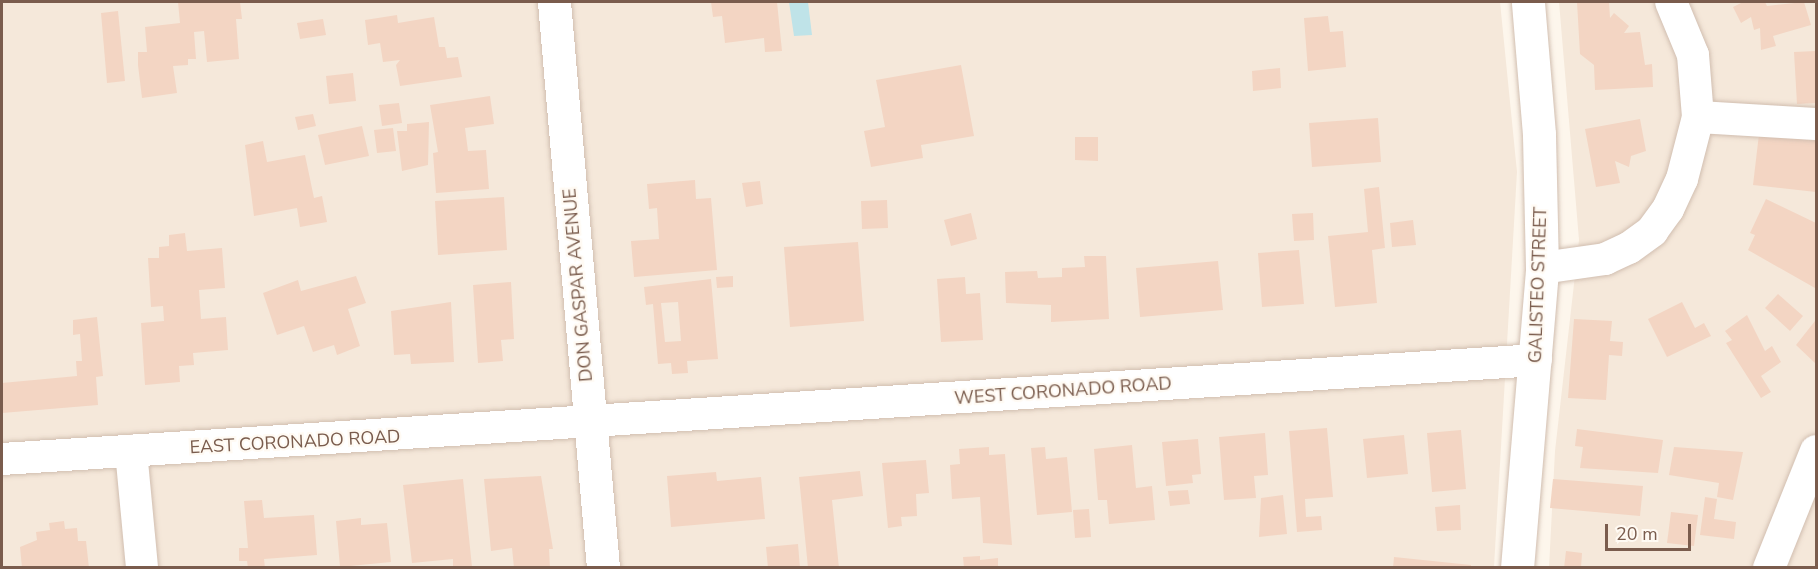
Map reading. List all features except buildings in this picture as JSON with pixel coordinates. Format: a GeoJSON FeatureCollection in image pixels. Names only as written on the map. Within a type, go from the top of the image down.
{"type":"FeatureCollection","features":[{"type":"Feature","properties":{"kind":"street","name":"DON GASPAR AVENUE"},"geometry":{"type":"LineString","coordinates":[[554,2],[603,567]]}},
{"type":"Feature","properties":{"kind":"street","name":"GALISTEO STREET"},"geometry":{"type":"LineString","coordinates":[[1517,567],[1542,268],[1539,144],[1528,2]]}},
{"type":"Feature","properties":{"kind":"street"},"geometry":{"type":"LineString","coordinates":[[1542,268],[1605,259],[1652,231],[1682,179],[1698,117],[1693,55],[1671,2]]}},
{"type":"Feature","properties":{"kind":"street"},"geometry":{"type":"LineString","coordinates":[[1698,117],[1816,124]]}},
{"type":"Feature","properties":{"kind":"street","name":"WEST CORONADO ROAD"},"geometry":{"type":"LineString","coordinates":[[589,424],[1536,360]]}},
{"type":"Feature","properties":{"kind":"street","name":"EAST CORONADO ROAD"},"geometry":{"type":"LineString","coordinates":[[2,459],[589,424]]}},
{"type":"Feature","properties":{"kind":"street"},"geometry":{"type":"LineString","coordinates":[[131,451],[142,567]]}},
{"type":"Feature","properties":{"kind":"street"},"geometry":{"type":"LineString","coordinates":[[1769,567],[1816,451]]}},
{"type":"Feature","properties":{"kind":"shaded area"},"geometry":{"type":"Polygon","coordinates":[[[2,2],[1500,2],[1517,172],[1494,567],[2,567],[2,2]]]}},
{"type":"Feature","properties":{"kind":"shaded area"},"geometry":{"type":"Polygon","coordinates":[[[1559,2],[1816,2],[1816,567],[1549,568],[1555,451],[1579,240],[1559,2]]]}},
{"type":"Feature","properties":{"kind":"water"},"geometry":{"type":"Polygon","coordinates":[[[789,2],[808,2],[812,35],[794,36],[789,2]]]}}]}
